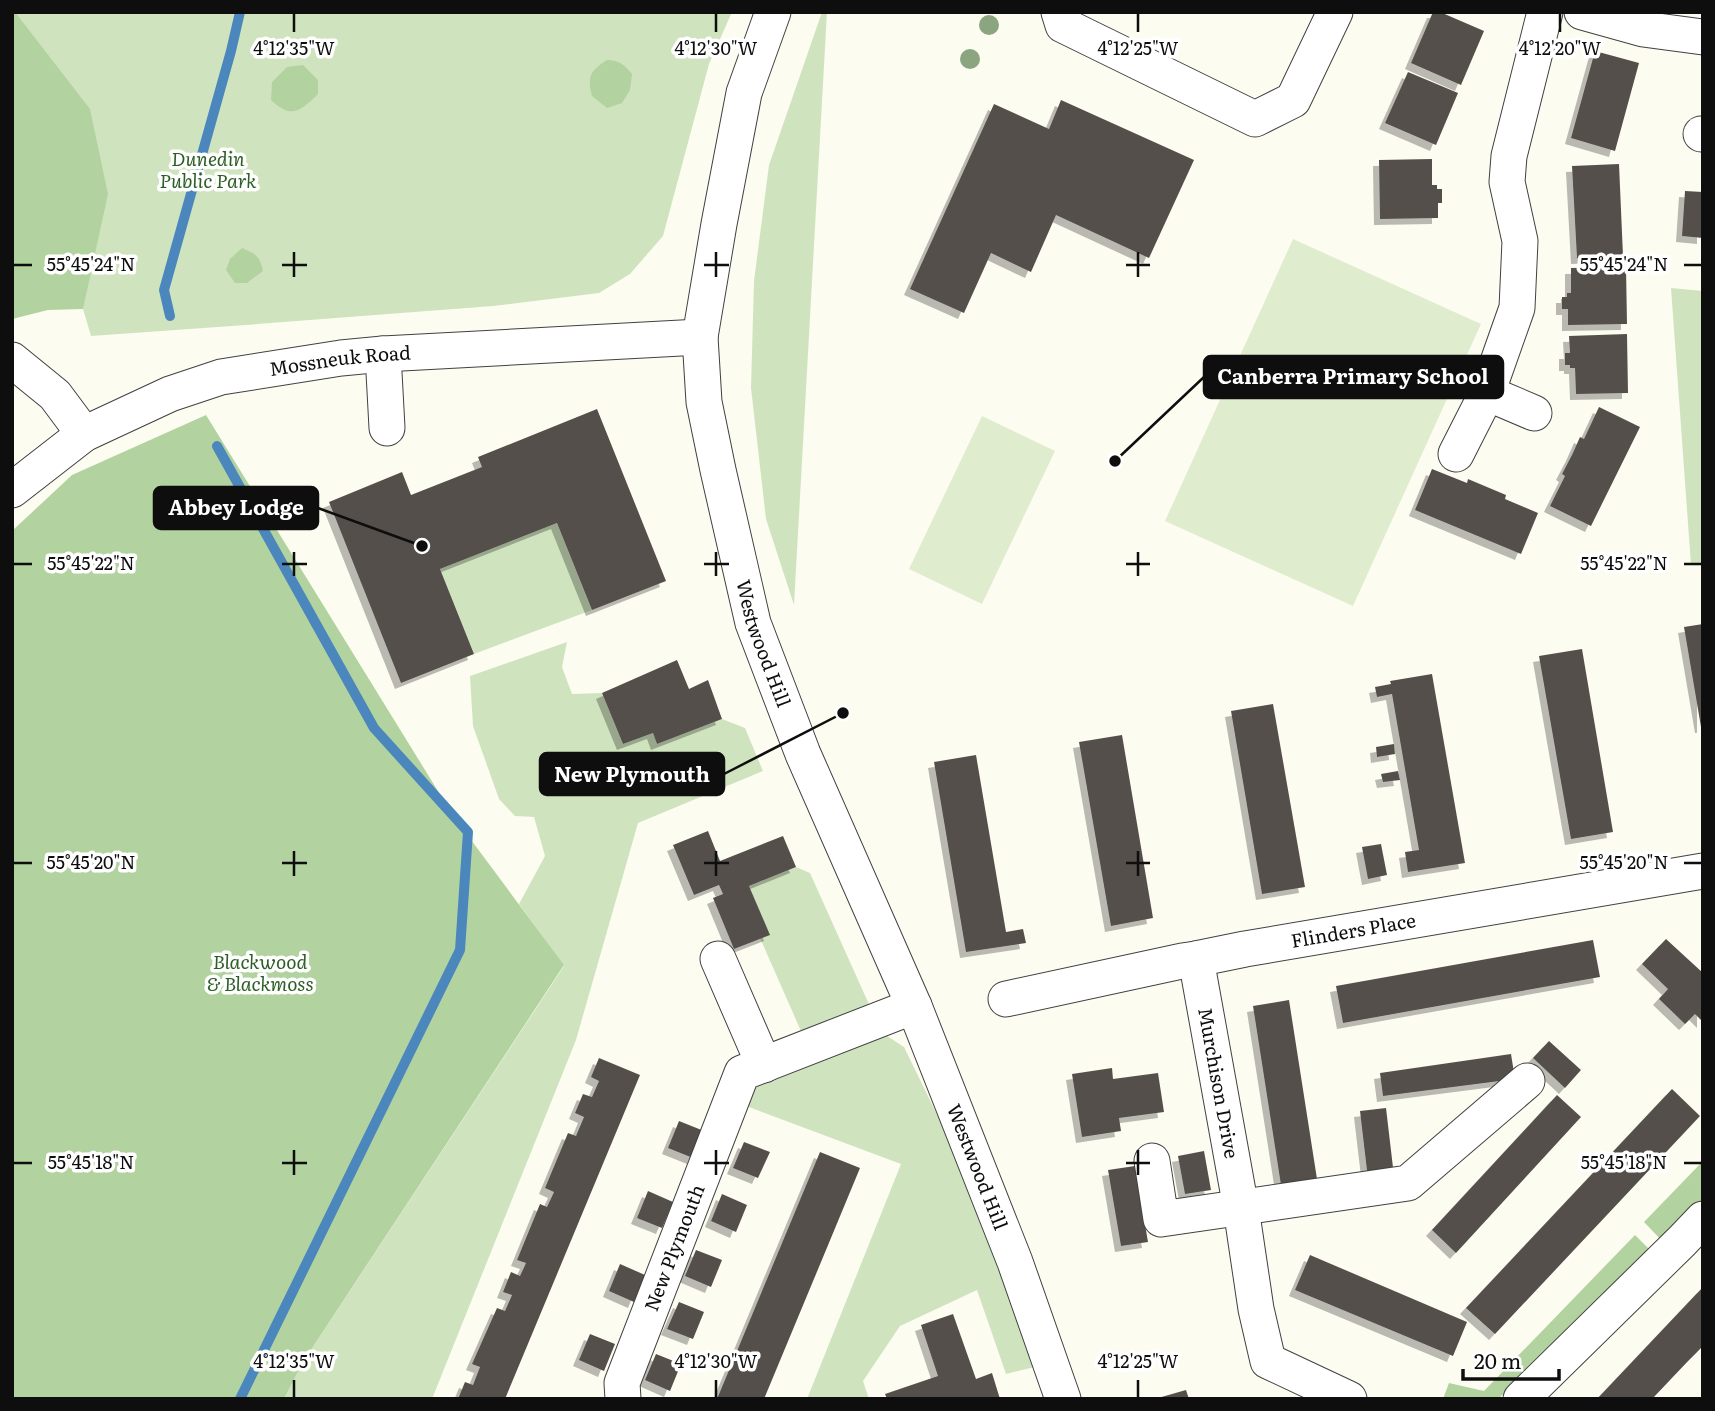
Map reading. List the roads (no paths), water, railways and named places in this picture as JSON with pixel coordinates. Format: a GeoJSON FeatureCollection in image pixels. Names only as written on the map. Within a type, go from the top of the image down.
{"type":"FeatureCollection","features":[{"type":"Feature","properties":{"kind":"street","name":"Westwood Hill"},"geometry":{"type":"LineString","coordinates":[[773,12],[744,93],[700,337],[704,402],[718,470],[753,623],[803,754],[914,1006],[1015,1262],[1063,1399]]}},
{"type":"Feature","properties":{"kind":"street"},"geometry":{"type":"LineString","coordinates":[[1059,12],[1063,25],[1255,118],[1293,100],[1335,12]]}},
{"type":"Feature","properties":{"kind":"street"},"geometry":{"type":"LineString","coordinates":[[1456,454],[1488,393],[1517,308],[1520,241],[1507,181],[1509,156],[1545,12]]}},
{"type":"Feature","properties":{"kind":"street"},"geometry":{"type":"LineString","coordinates":[[1582,12],[1643,29],[1703,37]]}},
{"type":"Feature","properties":{"kind":"street","name":"Mossneuk Road"},"geometry":{"type":"LineString","coordinates":[[12,490],[83,434],[170,394],[221,377],[383,354],[700,337]]}},
{"type":"Feature","properties":{"kind":"street"},"geometry":{"type":"LineString","coordinates":[[383,354],[387,428]]}},
{"type":"Feature","properties":{"kind":"street"},"geometry":{"type":"LineString","coordinates":[[12,359],[59,399],[83,434]]}},
{"type":"Feature","properties":{"kind":"street"},"geometry":{"type":"LineString","coordinates":[[1488,393],[1534,413]]}},
{"type":"Feature","properties":{"kind":"street","name":"Flinders Place"},"geometry":{"type":"LineString","coordinates":[[1006,999],[1245,949],[1703,871]]}},
{"type":"Feature","properties":{"kind":"street"},"geometry":{"type":"LineString","coordinates":[[719,959],[764,1065]]}},
{"type":"Feature","properties":{"kind":"street","name":"Murchison Drive"},"geometry":{"type":"LineString","coordinates":[[1196,960],[1241,1208],[1256,1309],[1268,1361],[1334,1396]]}},
{"type":"Feature","properties":{"kind":"street","name":"New Plymouth"},"geometry":{"type":"LineString","coordinates":[[623,1399],[622,1384],[742,1073],[914,1006]]}},
{"type":"Feature","properties":{"kind":"street"},"geometry":{"type":"LineString","coordinates":[[1152,1161],[1161,1219],[1408,1183],[1527,1081]]}},
{"type":"Feature","properties":{"kind":"street"},"geometry":{"type":"LineString","coordinates":[[1521,1399],[1703,1219]]}},
{"type":"Feature","properties":{"kind":"waterway"},"geometry":{"type":"LineString","coordinates":[[170,316],[164,290],[240,12]]}},
{"type":"Feature","properties":{"kind":"waterway"},"geometry":{"type":"LineString","coordinates":[[217,446],[374,728],[468,832],[460,950],[240,1399]]}},
{"type":"Feature","properties":{"kind":"place","name":"Canberra Primary School"},"geometry":{"type":"Point","coordinates":[1115,461]}},
{"type":"Feature","properties":{"kind":"place","name":"Abbey Lodge"},"geometry":{"type":"Point","coordinates":[422,546]}},
{"type":"Feature","properties":{"kind":"place","name":"New Plymouth"},"geometry":{"type":"Point","coordinates":[843,713]}},
{"type":"Feature","properties":{"kind":"park label","name":"Dunedin Public Park"},"geometry":{"type":"Point","coordinates":[208,170]}},
{"type":"Feature","properties":{"kind":"park label","name":"Blackwood & Blackmoss"},"geometry":{"type":"Point","coordinates":[260,973]}}]}
